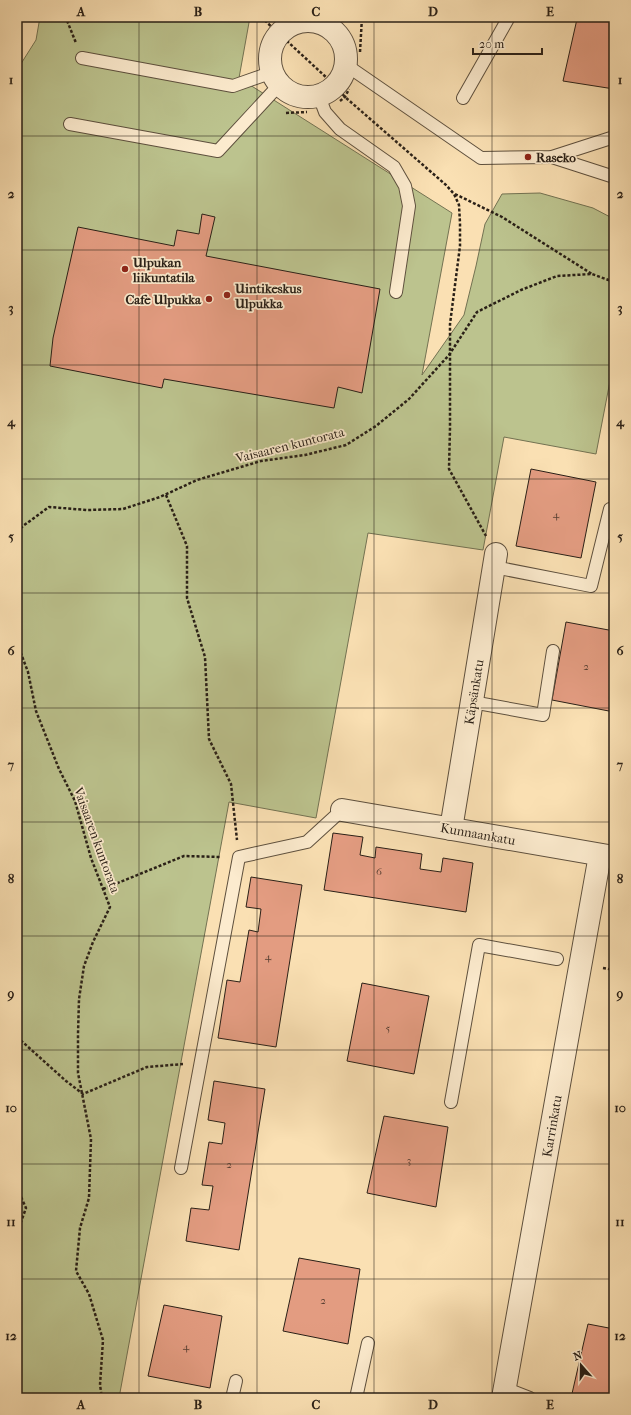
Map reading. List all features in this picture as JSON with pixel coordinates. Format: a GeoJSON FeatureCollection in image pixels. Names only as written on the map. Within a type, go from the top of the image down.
{"type":"FeatureCollection","features":[{"type":"Feature","properties":{"kind":"street"},"geometry":{"type":"LineString","coordinates":[[326,21],[342,41],[346,52],[346,65],[342,76],[335,86],[319,96],[308,97],[288,91],[276,78],[270,62],[271,52],[274,43],[280,34],[289,26],[300,22],[326,21]]}},
{"type":"Feature","properties":{"kind":"street","name":"Käpsänkatu"},"geometry":{"type":"LineString","coordinates":[[451,829],[495,560]]}},
{"type":"Feature","properties":{"kind":"street","name":"Kunnaankatu"},"geometry":{"type":"LineString","coordinates":[[342,810],[607,856]]}},
{"type":"Feature","properties":{"kind":"street","name":"Karrinkatu"},"geometry":{"type":"LineString","coordinates":[[504,1393],[607,856]]}},
{"type":"Feature","properties":{"kind":"lane"},"geometry":{"type":"LineString","coordinates":[[463,98],[509,17]]}},
{"type":"Feature","properties":{"kind":"lane"},"geometry":{"type":"LineString","coordinates":[[82,58],[233,86],[276,78]]}},
{"type":"Feature","properties":{"kind":"lane"},"geometry":{"type":"LineString","coordinates":[[346,65],[482,158],[552,157],[614,136]]}},
{"type":"Feature","properties":{"kind":"lane"},"geometry":{"type":"LineString","coordinates":[[70,124],[218,151],[276,78]]}},
{"type":"Feature","properties":{"kind":"lane"},"geometry":{"type":"LineString","coordinates":[[319,96],[325,112],[340,129],[394,167],[405,186],[409,206],[396,292]]}},
{"type":"Feature","properties":{"kind":"lane"},"geometry":{"type":"LineString","coordinates":[[552,157],[614,177]]}},
{"type":"Feature","properties":{"kind":"lane"},"geometry":{"type":"LineString","coordinates":[[495,560],[591,586],[610,509]]}},
{"type":"Feature","properties":{"kind":"lane"},"geometry":{"type":"LineString","coordinates":[[472,702],[543,715],[553,651]]}},
{"type":"Feature","properties":{"kind":"lane"},"geometry":{"type":"LineString","coordinates":[[180,1168],[239,857],[307,842],[342,810]]}},
{"type":"Feature","properties":{"kind":"lane"},"geometry":{"type":"LineString","coordinates":[[451,1102],[479,945],[558,959]]}},
{"type":"Feature","properties":{"kind":"lane"},"geometry":{"type":"LineString","coordinates":[[356,1398],[368,1343]]}},
{"type":"Feature","properties":{"kind":"lane"},"geometry":{"type":"LineString","coordinates":[[232,1398],[236,1381]]}},
{"type":"Feature","properties":{"kind":"lane"},"geometry":{"type":"LineString","coordinates":[[504,1393],[530,1398]]}},
{"type":"Feature","properties":{"kind":"path"},"geometry":{"type":"LineString","coordinates":[[59,17],[66,18],[82,58]]}},
{"type":"Feature","properties":{"kind":"path"},"geometry":{"type":"LineString","coordinates":[[454,194],[502,217],[592,274]]}},
{"type":"Feature","properties":{"kind":"path","name":"Vaisaaren kuntorata"},"geometry":{"type":"LineString","coordinates":[[17,532],[49,507],[87,510],[123,508],[166,494],[197,480],[261,461],[305,455],[346,445],[376,426],[409,399],[449,355],[477,312],[521,290],[557,276],[592,274],[614,282]]}},
{"type":"Feature","properties":{"kind":"path"},"geometry":{"type":"LineString","coordinates":[[103,889],[184,856],[239,857],[231,784],[209,739],[205,657],[187,598],[187,546],[166,494]]}},
{"type":"Feature","properties":{"kind":"path","name":"Vaisaaren kuntorata"},"geometry":{"type":"LineString","coordinates":[[17,642],[28,672],[36,711],[59,769],[75,801],[91,858],[110,907],[93,942],[84,966],[79,999],[78,1073],[91,1139],[89,1198],[80,1228],[76,1271],[88,1294],[103,1340],[100,1385],[102,1398]]}},
{"type":"Feature","properties":{"kind":"path"},"geometry":{"type":"LineString","coordinates":[[17,1037],[66,1081],[83,1094],[147,1067],[200,1062]]}},
{"type":"Feature","properties":{"kind":"path"},"geometry":{"type":"LineString","coordinates":[[17,1188],[26,1208],[17,1233]]}},
{"type":"Feature","properties":{"kind":"green space"},"geometry":{"type":"Polygon","coordinates":[[[40,17],[250,17],[239,78],[452,213],[422,375],[464,315],[485,224],[502,194],[540,193],[593,208],[614,219],[614,381],[610,381],[596,454],[504,437],[483,550],[368,533],[316,818],[229,802],[119,1398],[17,1398],[17,70],[36,40],[40,17]]]}},
{"type":"Feature","properties":{"kind":"building"},"geometry":{"type":"Polygon","coordinates":[[[565,17],[614,17],[614,89],[563,81],[577,19],[565,17]]]}},
{"type":"Feature","properties":{"kind":"building"},"geometry":{"type":"Polygon","coordinates":[[[202,214],[215,217],[206,256],[380,289],[362,393],[338,387],[334,408],[164,379],[162,388],[50,366],[53,338],[78,227],[174,246],[177,230],[199,234],[202,214]]]}},
{"type":"Feature","properties":{"kind":"building"},"geometry":{"type":"Polygon","coordinates":[[[531,469],[596,482],[581,558],[516,546],[531,469]]]}},
{"type":"Feature","properties":{"kind":"building"},"geometry":{"type":"Polygon","coordinates":[[[566,622],[614,631],[614,712],[552,700],[566,622]]]}},
{"type":"Feature","properties":{"kind":"building"},"geometry":{"type":"Polygon","coordinates":[[[333,833],[363,837],[360,855],[375,858],[376,847],[422,854],[420,869],[441,872],[443,858],[473,863],[466,912],[324,890],[333,833]]]}},
{"type":"Feature","properties":{"kind":"building"},"geometry":{"type":"Polygon","coordinates":[[[251,877],[302,885],[276,1047],[218,1038],[227,980],[240,982],[249,930],[258,932],[261,909],[246,907],[251,877]]]}},
{"type":"Feature","properties":{"kind":"building"},"geometry":{"type":"Polygon","coordinates":[[[362,983],[429,996],[414,1074],[347,1061],[362,983]]]}},
{"type":"Feature","properties":{"kind":"building"},"geometry":{"type":"Polygon","coordinates":[[[214,1081],[265,1089],[239,1250],[186,1241],[191,1208],[209,1210],[213,1186],[202,1185],[209,1142],[222,1144],[225,1123],[208,1120],[214,1081]]]}},
{"type":"Feature","properties":{"kind":"building"},"geometry":{"type":"Polygon","coordinates":[[[384,1116],[448,1127],[436,1207],[367,1193],[384,1116]]]}},
{"type":"Feature","properties":{"kind":"building"},"geometry":{"type":"Polygon","coordinates":[[[299,1258],[360,1269],[348,1344],[283,1331],[299,1258]]]}},
{"type":"Feature","properties":{"kind":"building"},"geometry":{"type":"Polygon","coordinates":[[[164,1305],[222,1316],[210,1388],[148,1376],[164,1305]]]}},
{"type":"Feature","properties":{"kind":"building"},"geometry":{"type":"Polygon","coordinates":[[[588,1324],[614,1329],[614,1398],[571,1398],[588,1324]]]}},
{"type":"Feature","properties":{"kind":"place","name":"Raseko"},"geometry":{"type":"Point","coordinates":[528,157]}},
{"type":"Feature","properties":{"kind":"place","name":"Ulpukan liikuntatila"},"geometry":{"type":"Point","coordinates":[125,269]}},
{"type":"Feature","properties":{"kind":"place","name":"Uintikeskus Ulpukka"},"geometry":{"type":"Point","coordinates":[227,295]}},
{"type":"Feature","properties":{"kind":"place","name":"Cafe Ulpukka"},"geometry":{"type":"Point","coordinates":[209,299]}}]}
